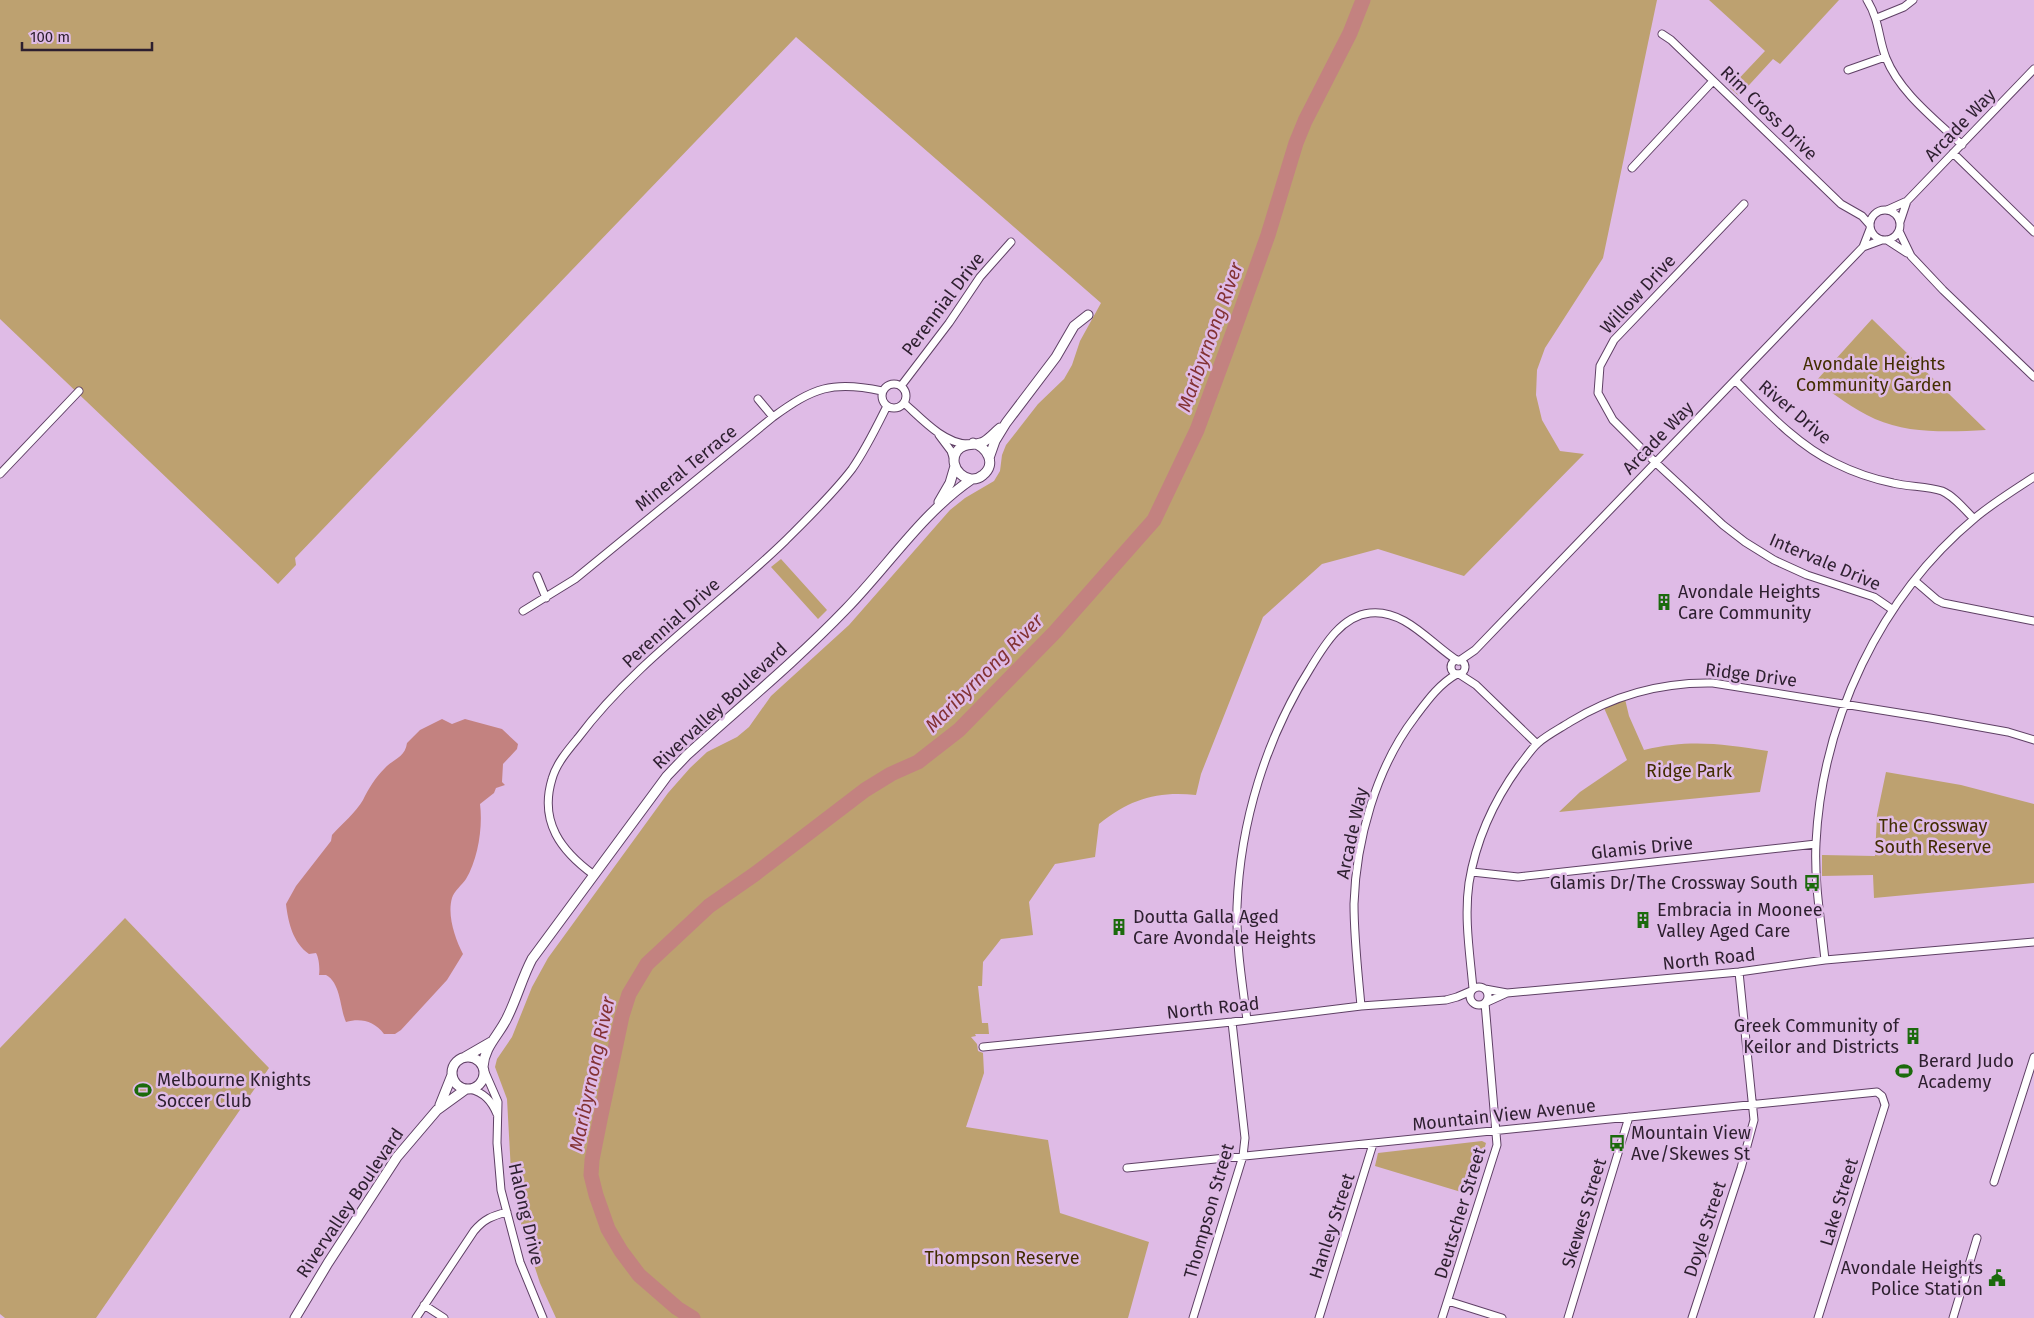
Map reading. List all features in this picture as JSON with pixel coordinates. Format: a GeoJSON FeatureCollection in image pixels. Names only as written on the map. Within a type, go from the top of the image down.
{"type":"FeatureCollection","features":[{"type":"Feature","properties":{"kind":"street"},"geometry":{"type":"LineString","coordinates":[[1867,0],[1877,18],[1885,57],[1899,83],[1962,144]]}},
{"type":"Feature","properties":{"kind":"street"},"geometry":{"type":"LineString","coordinates":[[1877,18],[1904,7],[1913,0]]}},
{"type":"Feature","properties":{"kind":"street","name":"Rim Cross Drive"},"geometry":{"type":"LineString","coordinates":[[1662,34],[1671,40],[1841,204],[1857,212],[1870,227]]}},
{"type":"Feature","properties":{"kind":"street"},"geometry":{"type":"LineString","coordinates":[[1848,70],[1885,57]]}},
{"type":"Feature","properties":{"kind":"street","name":"Arcade Way"},"geometry":{"type":"LineString","coordinates":[[1887,210],[1907,201],[2034,69]]}},
{"type":"Feature","properties":{"kind":"street"},"geometry":{"type":"LineString","coordinates":[[1632,168],[1713,81]]}},
{"type":"Feature","properties":{"kind":"street"},"geometry":{"type":"LineString","coordinates":[[1953,153],[2034,232]]}},
{"type":"Feature","properties":{"kind":"street","name":"Arcade Way"},"geometry":{"type":"LineString","coordinates":[[1900,222],[1907,201]]}},
{"type":"Feature","properties":{"kind":"street","name":"Willow Drive"},"geometry":{"type":"LineString","coordinates":[[1656,463],[1612,420],[1606,410],[1598,392],[1600,366],[1614,340],[1744,204]]}},
{"type":"Feature","properties":{"kind":"street"},"geometry":{"type":"LineString","coordinates":[[1857,212],[1887,210],[1895,214],[1900,222],[1898,231],[1892,238],[1885,240]]}},
{"type":"Feature","properties":{"kind":"street"},"geometry":{"type":"LineString","coordinates":[[1878,211],[1872,217],[1870,227],[1875,236],[1911,256],[1943,290],[2034,377]]}},
{"type":"Feature","properties":{"kind":"street","name":"Arcade Way"},"geometry":{"type":"LineString","coordinates":[[1361,1006],[1354,903],[1356,873],[1374,792],[1394,746],[1441,686],[1863,247],[1870,227]]}},
{"type":"Feature","properties":{"kind":"street"},"geometry":{"type":"LineString","coordinates":[[1898,231],[1911,256]]}},
{"type":"Feature","properties":{"kind":"street","name":"Arcade Way"},"geometry":{"type":"LineString","coordinates":[[1863,247],[1885,240]]}},
{"type":"Feature","properties":{"kind":"street","name":"Perennial Drive"},"geometry":{"type":"LineString","coordinates":[[901,386],[949,323],[980,277],[1011,242]]}},
{"type":"Feature","properties":{"kind":"street"},"geometry":{"type":"LineString","coordinates":[[931,426],[951,451],[954,463],[961,475],[972,479],[978,478],[988,470],[989,458],[995,441],[1006,423],[1056,356],[1074,326],[1088,315]]}},
{"type":"Feature","properties":{"kind":"street","name":"River Drive"},"geometry":{"type":"LineString","coordinates":[[1735,380],[1785,428],[1816,452],[1835,463],[1861,474],[1892,483],[1941,491],[1974,519]]}},
{"type":"Feature","properties":{"kind":"street"},"geometry":{"type":"LineString","coordinates":[[888,384],[901,386],[906,394],[904,403],[896,408],[887,406],[882,400],[882,390],[888,384]]}},
{"type":"Feature","properties":{"kind":"street","name":"Mineral Terrace"},"geometry":{"type":"LineString","coordinates":[[523,611],[575,579],[773,416],[796,400],[815,390],[839,385],[882,390]]}},
{"type":"Feature","properties":{"kind":"street"},"geometry":{"type":"LineString","coordinates":[[0,474],[79,390]]}},
{"type":"Feature","properties":{"kind":"street"},"geometry":{"type":"LineString","coordinates":[[758,399],[773,416]]}},
{"type":"Feature","properties":{"kind":"street"},"geometry":{"type":"LineString","coordinates":[[904,403],[953,442],[983,448],[989,458]]}},
{"type":"Feature","properties":{"kind":"street","name":"Perennial Drive"},"geometry":{"type":"LineString","coordinates":[[594,875],[568,854],[555,835],[551,823],[549,812],[550,786],[563,758],[584,729],[618,690],[786,540],[834,489],[873,436],[887,406]]}},
{"type":"Feature","properties":{"kind":"street"},"geometry":{"type":"LineString","coordinates":[[954,463],[958,450],[970,444],[985,441],[1006,423]]}},
{"type":"Feature","properties":{"kind":"street","name":"Rivervalley Boulevard"},"geometry":{"type":"LineString","coordinates":[[932,513],[950,483],[954,463]]}},
{"type":"Feature","properties":{"kind":"street","name":"Intervale Drive"},"geometry":{"type":"LineString","coordinates":[[1656,463],[1723,525],[1745,542],[1774,560],[1807,574],[1874,596],[1893,610]]}},
{"type":"Feature","properties":{"kind":"street"},"geometry":{"type":"LineString","coordinates":[[1825,960],[1819,908],[1816,844],[1819,804],[1826,767],[1844,704],[1868,654],[1893,610],[1915,581],[1941,551],[1974,519],[2034,477]]}},
{"type":"Feature","properties":{"kind":"street","name":"Rivervalley Boulevard"},"geometry":{"type":"LineString","coordinates":[[484,1068],[484,1060],[491,1042],[508,1017],[523,976],[532,959],[667,776],[687,755],[830,626],[932,513],[954,492],[972,479]]}},
{"type":"Feature","properties":{"kind":"street"},"geometry":{"type":"LineString","coordinates":[[536,576],[546,598]]}},
{"type":"Feature","properties":{"kind":"street"},"geometry":{"type":"LineString","coordinates":[[1915,581],[1943,603],[2034,622]]}},
{"type":"Feature","properties":{"kind":"street"},"geometry":{"type":"LineString","coordinates":[[1247,1020],[1238,948],[1237,907],[1241,861],[1254,796],[1276,731],[1289,704],[1316,658],[1338,629],[1348,620],[1371,613],[1394,616],[1412,625],[1536,744]]}},
{"type":"Feature","properties":{"kind":"street"},"geometry":{"type":"LineString","coordinates":[[1439,649],[1458,661]]}},
{"type":"Feature","properties":{"kind":"street","name":"Arcade Way"},"geometry":{"type":"LineString","coordinates":[[1458,670],[1454,662],[1475,650]]}},
{"type":"Feature","properties":{"kind":"street","name":"Ridge Drive"},"geometry":{"type":"LineString","coordinates":[[1477,989],[1472,968],[1467,908],[1477,845],[1500,793],[1536,744],[1591,709],[1609,701],[1648,689],[1670,685],[1713,683],[1999,731],[2034,740]]}},
{"type":"Feature","properties":{"kind":"street","name":"Glamis Drive"},"geometry":{"type":"LineString","coordinates":[[1472,872],[1518,877],[1816,844]]}},
{"type":"Feature","properties":{"kind":"street","name":"North Road"},"geometry":{"type":"LineString","coordinates":[[1446,1000],[1477,989],[1507,993],[1738,972],[1825,960],[2034,942]]}},
{"type":"Feature","properties":{"kind":"street","name":"Doyle Street"},"geometry":{"type":"LineString","coordinates":[[1692,1318],[1741,1168],[1754,1120],[1738,972]]}},
{"type":"Feature","properties":{"kind":"street"},"geometry":{"type":"LineString","coordinates":[[1472,1002],[1477,989]]}},
{"type":"Feature","properties":{"kind":"street","name":"Deutscher Street"},"geometry":{"type":"LineString","coordinates":[[1442,1318],[1497,1145],[1485,1026],[1485,1003],[1488,994],[1477,989]]}},
{"type":"Feature","properties":{"kind":"street","name":"North Road"},"geometry":{"type":"LineString","coordinates":[[983,1047],[1232,1022],[1361,1006],[1446,1000],[1472,1002],[1482,1005],[1507,993]]}},
{"type":"Feature","properties":{"kind":"street","name":"Deutscher Street"},"geometry":{"type":"LineString","coordinates":[[1472,1002],[1485,1026]]}},
{"type":"Feature","properties":{"kind":"street","name":"Thompson Street"},"geometry":{"type":"LineString","coordinates":[[1193,1318],[1243,1156],[1245,1138],[1232,1022]]}},
{"type":"Feature","properties":{"kind":"street","name":"Rivervalley Boulevard"},"geometry":{"type":"LineString","coordinates":[[462,1058],[491,1042]]}},
{"type":"Feature","properties":{"kind":"street"},"geometry":{"type":"LineString","coordinates":[[468,1089],[481,1082],[484,1068],[481,1062],[472,1057],[462,1058],[454,1065],[452,1075],[457,1084],[468,1089],[482,1093],[488,1098],[497,1114]]}},
{"type":"Feature","properties":{"kind":"street"},"geometry":{"type":"LineString","coordinates":[[1994,1182],[2034,1057]]}},
{"type":"Feature","properties":{"kind":"street","name":"Halong Drive"},"geometry":{"type":"LineString","coordinates":[[484,1068],[498,1102],[498,1172],[507,1212],[520,1262],[543,1318]]}},
{"type":"Feature","properties":{"kind":"street","name":"Rivervalley Boulevard"},"geometry":{"type":"LineString","coordinates":[[295,1318],[394,1161],[437,1110],[452,1075]]}},
{"type":"Feature","properties":{"kind":"street","name":"Rivervalley Boulevard"},"geometry":{"type":"LineString","coordinates":[[437,1110],[468,1089]]}},
{"type":"Feature","properties":{"kind":"street","name":"Mountain View Avenue"},"geometry":{"type":"LineString","coordinates":[[1127,1168],[1872,1092],[1877,1092],[1882,1096]]}},
{"type":"Feature","properties":{"kind":"street","name":"Lake Street"},"geometry":{"type":"LineString","coordinates":[[1818,1318],[1884,1105],[1882,1096]]}},
{"type":"Feature","properties":{"kind":"street","name":"Skewes Street"},"geometry":{"type":"LineString","coordinates":[[1568,1318],[1630,1117]]}},
{"type":"Feature","properties":{"kind":"street","name":"Hanley Street"},"geometry":{"type":"LineString","coordinates":[[1318,1318],[1373,1144]]}},
{"type":"Feature","properties":{"kind":"street"},"geometry":{"type":"LineString","coordinates":[[416,1318],[481,1222],[490,1216],[507,1212]]}},
{"type":"Feature","properties":{"kind":"street"},"geometry":{"type":"LineString","coordinates":[[1953,1318],[1977,1238]]}},
{"type":"Feature","properties":{"kind":"street"},"geometry":{"type":"LineString","coordinates":[[1448,1301],[1502,1318]]}},
{"type":"Feature","properties":{"kind":"street"},"geometry":{"type":"LineString","coordinates":[[424,1306],[444,1318]]}},
{"type":"Feature","properties":{"kind":"green space","name":"Thompson Reserve"},"geometry":{"type":"Polygon","coordinates":[[[0,0],[1657,0],[1603,258],[1545,348],[1537,370],[1536,395],[1542,420],[1560,451],[1584,454],[1464,576],[1378,549],[1322,564],[1263,617],[1201,774],[1196,795],[1169,794],[1156,796],[1133,803],[1110,815],[1099,824],[1095,857],[1055,864],[1029,902],[1033,935],[1001,939],[983,962],[982,986],[978,986],[982,1023],[988,1023],[989,1034],[975,1034],[976,1036],[971,1037],[977,1044],[978,1051],[983,1053],[984,1073],[966,1127],[1048,1140],[1060,1213],[1149,1242],[1128,1318],[556,1318],[540,1283],[522,1228],[511,1172],[507,1099],[495,1067],[497,1059],[512,1037],[532,987],[548,958],[668,793],[707,752],[737,737],[749,727],[771,696],[849,625],[950,510],[965,498],[994,481],[1000,471],[1002,455],[1006,445],[1038,404],[1064,379],[1072,365],[1080,341],[1101,303],[796,37],[295,558],[296,565],[278,584],[0,319],[0,0]]]}},
{"type":"Feature","properties":{"kind":"green space"},"geometry":{"type":"Polygon","coordinates":[[[1709,0],[1839,0],[1780,64],[1773,59],[1739,96],[1730,88],[1765,51],[1709,0]]]}},
{"type":"Feature","properties":{"kind":"green space","name":"Avondale Heights Community Garden"},"geometry":{"type":"Polygon","coordinates":[[[1872,319],[1986,430],[1929,431],[1888,424],[1859,411],[1816,381],[1872,319]]]}},
{"type":"Feature","properties":{"kind":"green space"},"geometry":{"type":"Polygon","coordinates":[[[781,559],[827,610],[818,619],[771,567],[781,559]]]}},
{"type":"Feature","properties":{"kind":"green space","name":"Ridge Park"},"geometry":{"type":"Polygon","coordinates":[[[1625,699],[1629,716],[1644,750],[1677,745],[1706,744],[1768,751],[1760,792],[1559,812],[1580,792],[1627,760],[1604,708],[1625,699]]]}},
{"type":"Feature","properties":{"kind":"green space","name":"The Crossway South Reserve"},"geometry":{"type":"Polygon","coordinates":[[[1886,772],[1961,785],[2034,804],[2034,883],[1874,898],[1873,875],[1822,876],[1822,855],[1875,856],[1877,815],[1886,772]]]}},
{"type":"Feature","properties":{"kind":"green space"},"geometry":{"type":"Polygon","coordinates":[[[125,918],[269,1068],[96,1318],[5,1318],[0,1314],[0,1048],[125,918]]]}},
{"type":"Feature","properties":{"kind":"green space"},"geometry":{"type":"Polygon","coordinates":[[[1482,1141],[1486,1143],[1471,1195],[1375,1166],[1378,1153],[1482,1141]]]}},
{"type":"Feature","properties":{"kind":"shaded area"},"geometry":{"type":"Polygon","coordinates":[[[442,719],[452,724],[465,719],[502,729],[518,744],[517,749],[503,764],[502,782],[505,785],[496,788],[494,793],[480,804],[480,833],[474,862],[466,879],[456,890],[452,898],[450,912],[457,941],[463,954],[447,980],[401,1030],[395,1034],[384,1034],[372,1023],[357,1020],[346,1022],[335,984],[326,975],[319,975],[316,953],[309,954],[295,938],[288,918],[286,904],[296,886],[331,841],[332,835],[357,809],[372,783],[388,765],[404,752],[407,743],[420,730],[442,719]]]}},
{"type":"Feature","properties":{"kind":"waterway","name":"Maribyrnong River"},"geometry":{"type":"LineString","coordinates":[[693,1318],[677,1308],[639,1275],[621,1251],[608,1229],[591,1175],[601,1115],[622,1016],[629,994],[647,964],[709,906],[755,874],[865,790],[891,774],[918,762],[959,730],[1055,632],[1154,520],[1197,430],[1268,235],[1296,143],[1305,121],[1350,33],[1363,0]]}},
{"type":"Feature","properties":{"kind":"place","name":"Avondale Heights Care Community"},"geometry":{"type":"Point","coordinates":[1664,602]}},
{"type":"Feature","properties":{"kind":"place","name":"Glamis Dr/The Crossway South"},"geometry":{"type":"Point","coordinates":[1812,883]}},
{"type":"Feature","properties":{"kind":"place","name":"Embracia in Moonee Valley Aged Care"},"geometry":{"type":"Point","coordinates":[1643,920]}},
{"type":"Feature","properties":{"kind":"place","name":"Doutta Galla Aged Care Avondale Heights"},"geometry":{"type":"Point","coordinates":[1119,927]}},
{"type":"Feature","properties":{"kind":"place","name":"Greek Community of Keilor and Districts"},"geometry":{"type":"Point","coordinates":[1913,1036]}},
{"type":"Feature","properties":{"kind":"place","name":"Berard Judo Academy"},"geometry":{"type":"Point","coordinates":[1904,1071]}},
{"type":"Feature","properties":{"kind":"place","name":"Melbourne Knights Soccer Club"},"geometry":{"type":"Point","coordinates":[143,1090]}},
{"type":"Feature","properties":{"kind":"place","name":"Mountain View Ave/Skewes St"},"geometry":{"type":"Point","coordinates":[1617,1143]}},
{"type":"Feature","properties":{"kind":"place","name":"Avondale Heights Police Station"},"geometry":{"type":"Point","coordinates":[1997,1278]}}]}
